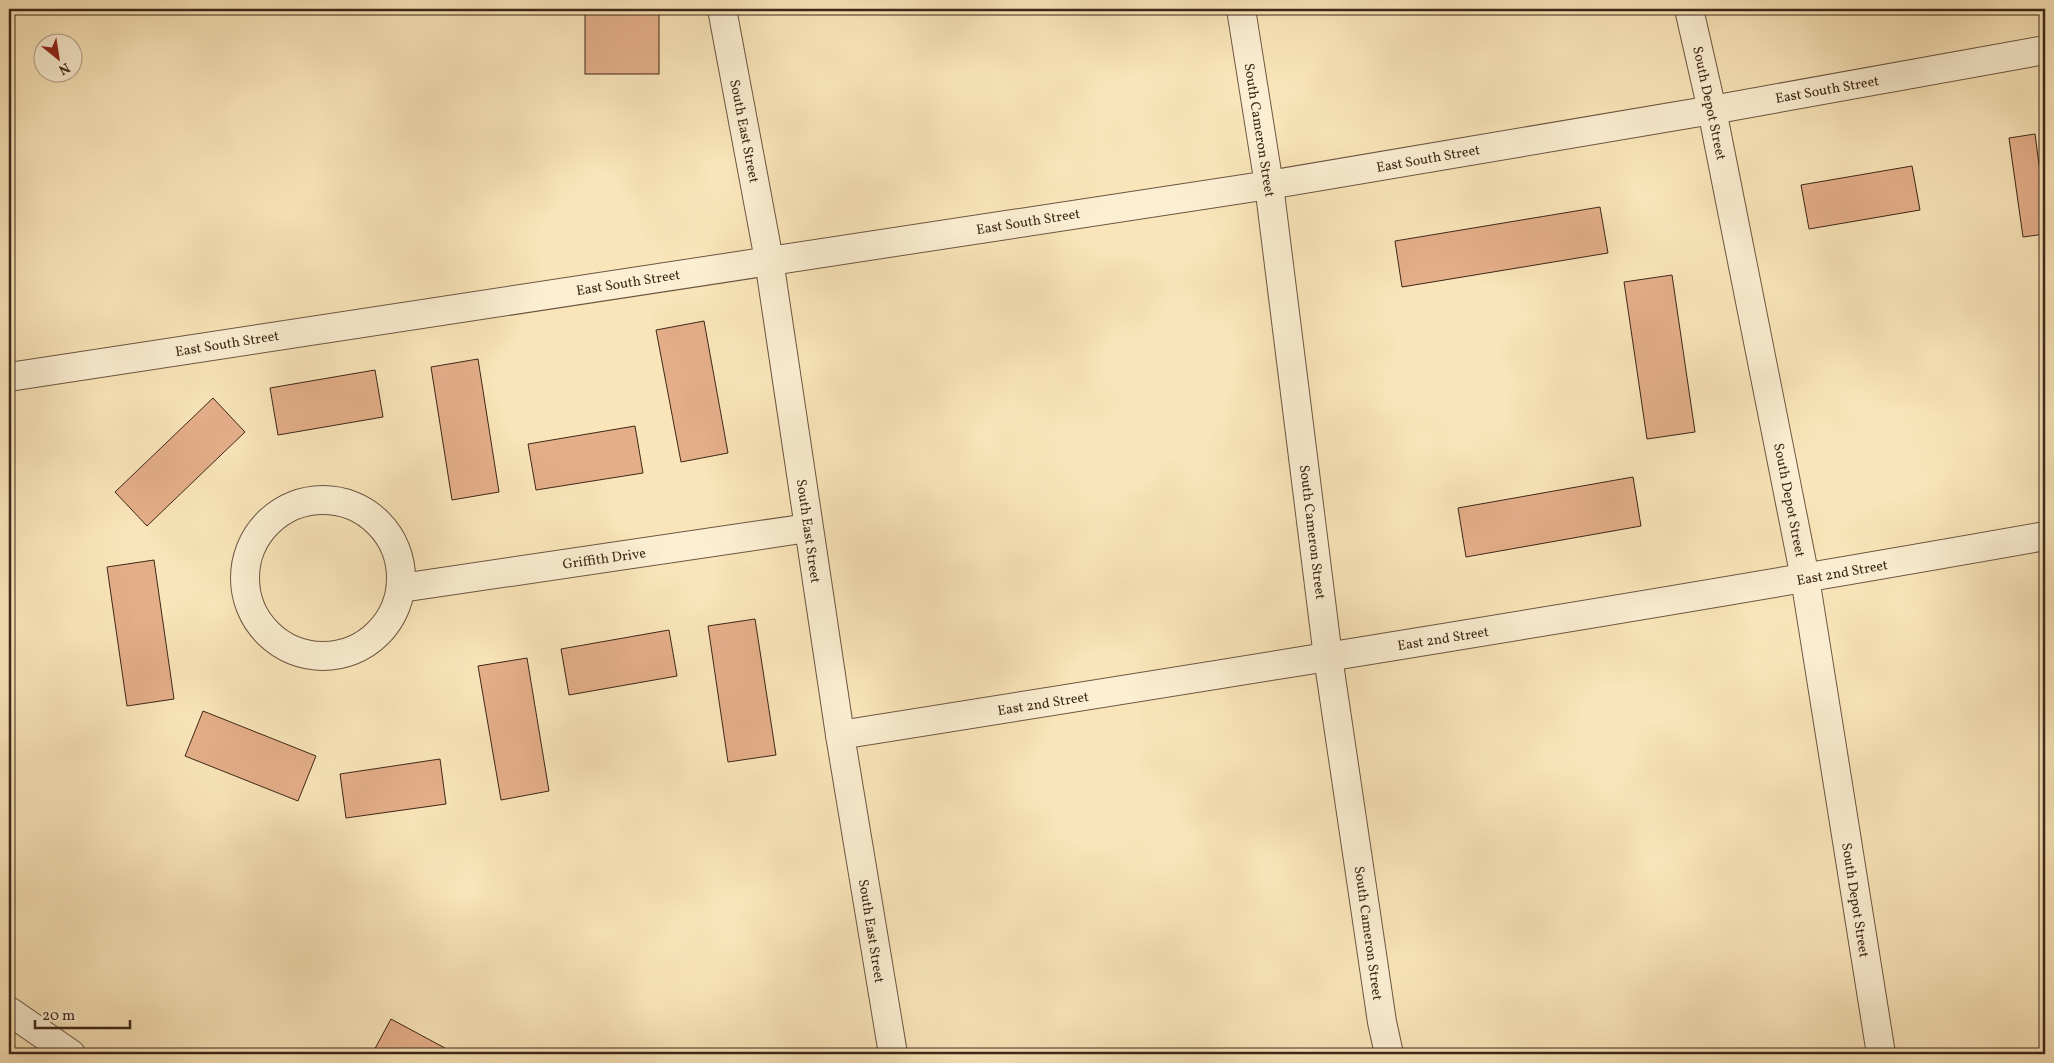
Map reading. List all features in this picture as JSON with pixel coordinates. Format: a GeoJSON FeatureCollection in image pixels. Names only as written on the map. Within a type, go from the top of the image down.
{"type":"FeatureCollection","features":[{"type":"Feature","properties":{"kind":"street","name":"South East Street"},"geometry":{"type":"LineString","coordinates":[[722,9],[769,260],[840,736],[893,1054]]}},
{"type":"Feature","properties":{"kind":"street","name":"South Cameron Street"},"geometry":{"type":"LineString","coordinates":[[1241,9],[1269,185],[1328,658],[1382,1022],[1389,1054]]}},
{"type":"Feature","properties":{"kind":"street","name":"South Depot Street"},"geometry":{"type":"LineString","coordinates":[[1689,9],[1712,110],[1805,578],[1881,1054]]}},
{"type":"Feature","properties":{"kind":"street","name":"East South Street"},"geometry":{"type":"LineString","coordinates":[[9,377],[1269,185],[1712,110],[2045,50]]}},
{"type":"Feature","properties":{"kind":"street"},"geometry":{"type":"LineString","coordinates":[[322,500],[349,504],[372,517],[390,537],[400,561],[401,588],[393,611],[379,632],[359,647],[336,655],[311,655],[287,647],[267,633],[253,613],[246,589],[246,562],[256,538],[273,518],[296,504],[322,500]]}},
{"type":"Feature","properties":{"kind":"street","name":"Griffith Drive"},"geometry":{"type":"LineString","coordinates":[[401,588],[808,528]]}},
{"type":"Feature","properties":{"kind":"street","name":"East 2nd Street"},"geometry":{"type":"LineString","coordinates":[[840,736],[1328,658],[2045,536]]}},
{"type":"Feature","properties":{"kind":"street"},"geometry":{"type":"LineString","coordinates":[[9,1010],[71,1054]]}},
{"type":"Feature","properties":{"kind":"building"},"geometry":{"type":"Polygon","coordinates":[[[585,12],[659,12],[659,74],[585,74],[585,12]]]}},
{"type":"Feature","properties":{"kind":"building"},"geometry":{"type":"Polygon","coordinates":[[[2035,134],[2045,210],[2045,234],[2023,237],[2009,138],[2035,134]]]}},
{"type":"Feature","properties":{"kind":"building"},"geometry":{"type":"Polygon","coordinates":[[[1912,166],[1920,210],[1809,229],[1801,185],[1912,166]]]}},
{"type":"Feature","properties":{"kind":"building"},"geometry":{"type":"Polygon","coordinates":[[[1600,207],[1608,253],[1402,287],[1395,241],[1600,207]]]}},
{"type":"Feature","properties":{"kind":"building"},"geometry":{"type":"Polygon","coordinates":[[[1672,275],[1695,432],[1647,439],[1624,282],[1672,275]]]}},
{"type":"Feature","properties":{"kind":"building"},"geometry":{"type":"Polygon","coordinates":[[[704,321],[728,453],[681,462],[656,330],[704,321]]]}},
{"type":"Feature","properties":{"kind":"building"},"geometry":{"type":"Polygon","coordinates":[[[478,359],[499,492],[452,500],[431,367],[478,359]]]}},
{"type":"Feature","properties":{"kind":"building"},"geometry":{"type":"Polygon","coordinates":[[[375,370],[383,417],[278,435],[270,388],[375,370]]]}},
{"type":"Feature","properties":{"kind":"building"},"geometry":{"type":"Polygon","coordinates":[[[213,398],[245,432],[147,526],[115,492],[213,398]]]}},
{"type":"Feature","properties":{"kind":"building"},"geometry":{"type":"Polygon","coordinates":[[[635,426],[643,473],[536,490],[528,444],[635,426]]]}},
{"type":"Feature","properties":{"kind":"building"},"geometry":{"type":"Polygon","coordinates":[[[1633,477],[1641,526],[1466,557],[1458,508],[1633,477]]]}},
{"type":"Feature","properties":{"kind":"building"},"geometry":{"type":"Polygon","coordinates":[[[154,560],[174,699],[127,706],[107,567],[154,560]]]}},
{"type":"Feature","properties":{"kind":"building"},"geometry":{"type":"Polygon","coordinates":[[[755,619],[776,755],[728,762],[708,626],[755,619]]]}},
{"type":"Feature","properties":{"kind":"building"},"geometry":{"type":"Polygon","coordinates":[[[669,630],[677,676],[569,695],[561,649],[669,630]]]}},
{"type":"Feature","properties":{"kind":"building"},"geometry":{"type":"Polygon","coordinates":[[[527,658],[549,791],[501,800],[478,666],[527,658]]]}},
{"type":"Feature","properties":{"kind":"building"},"geometry":{"type":"Polygon","coordinates":[[[203,711],[316,756],[298,801],[185,756],[203,711]]]}},
{"type":"Feature","properties":{"kind":"building"},"geometry":{"type":"Polygon","coordinates":[[[440,759],[446,804],[346,818],[340,774],[440,759]]]}},
{"type":"Feature","properties":{"kind":"building"},"geometry":{"type":"Polygon","coordinates":[[[391,1019],[456,1054],[372,1054],[391,1019]]]}}]}
